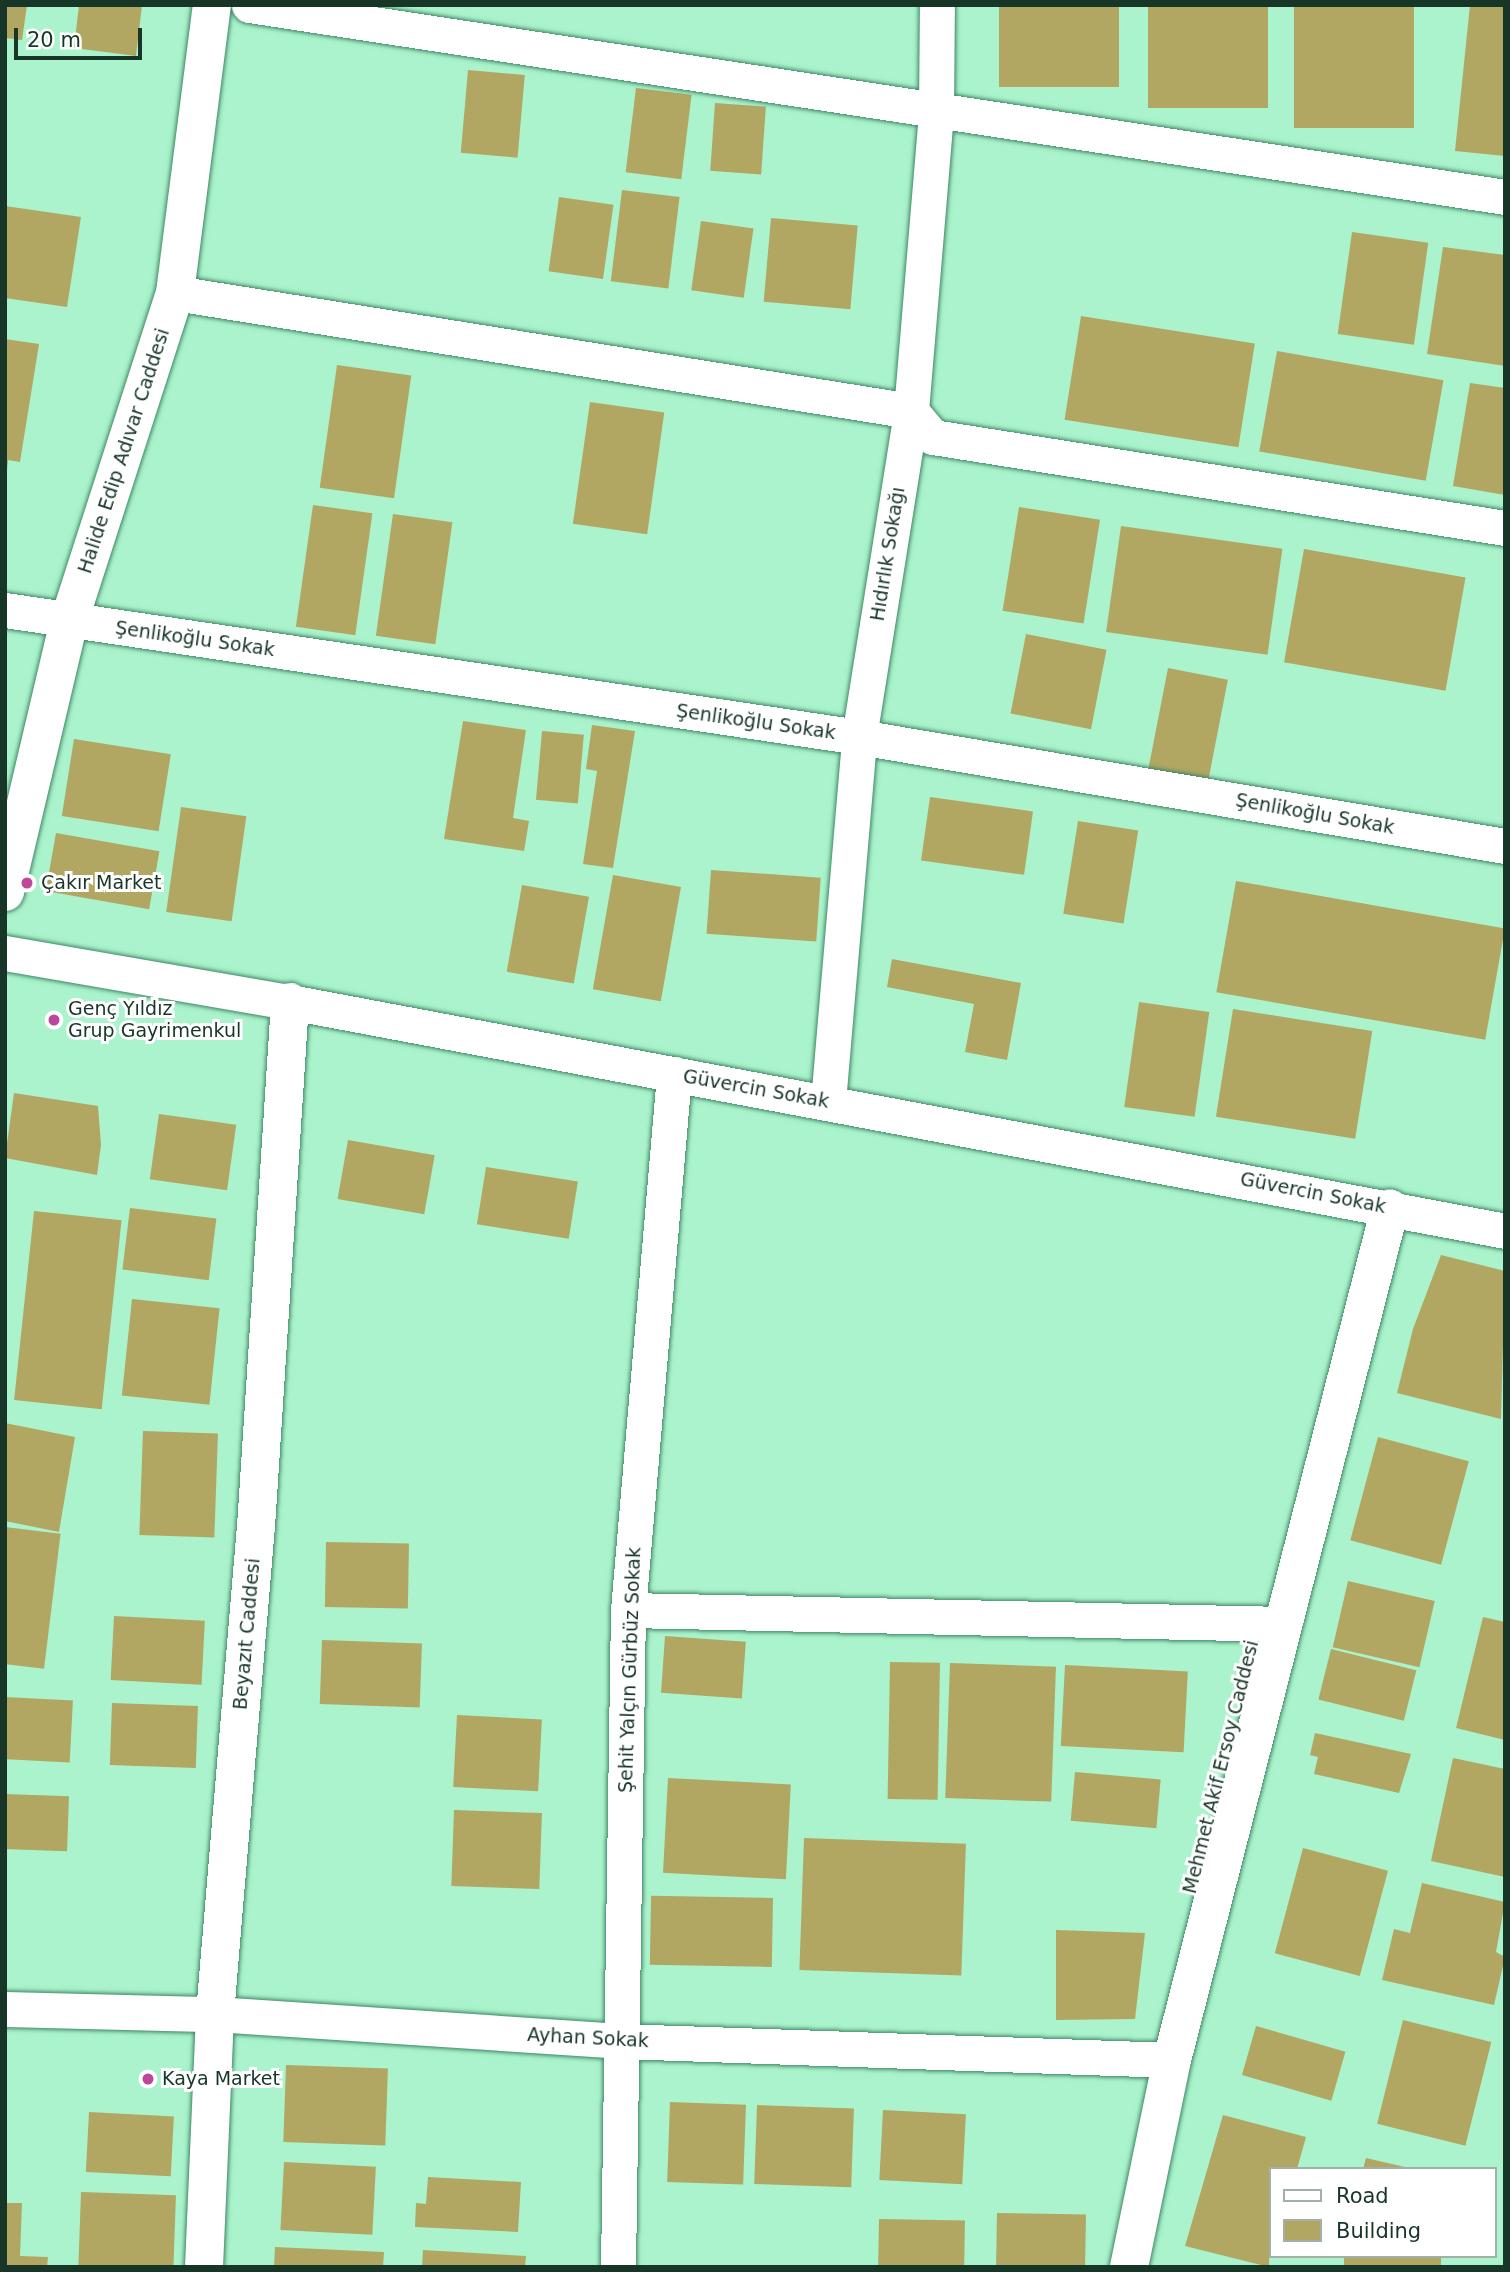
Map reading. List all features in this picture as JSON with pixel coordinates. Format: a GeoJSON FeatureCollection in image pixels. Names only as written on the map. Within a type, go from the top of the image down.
{"type":"FeatureCollection","features":[{"type":"Feature","properties":{"kind":"street","name":"Halide Edip Adıvar Caddesi"},"geometry":{"type":"LineString","coordinates":[[5,892],[69,621],[175,293],[212,5]]}},
{"type":"Feature","properties":{"kind":"street"},"geometry":{"type":"LineString","coordinates":[[249,5],[1505,197]]}},
{"type":"Feature","properties":{"kind":"street","name":"Hıdırlık Sokağı"},"geometry":{"type":"LineString","coordinates":[[828,1102],[859,737],[911,411],[936,111],[937,5]]}},
{"type":"Feature","properties":{"kind":"street"},"geometry":{"type":"LineString","coordinates":[[175,293],[911,411],[933,437],[1505,528]]}},
{"type":"Feature","properties":{"kind":"street","name":"Şenlikoğlu Sokak"},"geometry":{"type":"LineString","coordinates":[[5,610],[859,737],[1505,846]]}},
{"type":"Feature","properties":{"kind":"street","name":"Güvercin Sokak"},"geometry":{"type":"LineString","coordinates":[[5,953],[290,1002],[1505,1231]]}},
{"type":"Feature","properties":{"kind":"street","name":"Beyazıt Caddesi"},"geometry":{"type":"LineString","coordinates":[[204,2267],[215,2014],[256,1527],[290,1002]]}},
{"type":"Feature","properties":{"kind":"street","name":"Şehit Yalçın Gürbüz Sokak"},"geometry":{"type":"LineString","coordinates":[[618,2267],[628,1610],[674,1074]]}},
{"type":"Feature","properties":{"kind":"street","name":"Mehmet Akif Ersoy Caddesi"},"geometry":{"type":"LineString","coordinates":[[1104,2267],[1271,1622],[1390,1208]]}},
{"type":"Feature","properties":{"kind":"street"},"geometry":{"type":"LineString","coordinates":[[628,1610],[1271,1622]]}},
{"type":"Feature","properties":{"kind":"street","name":"Ayhan Sokak"},"geometry":{"type":"LineString","coordinates":[[5,2009],[215,2014],[620,2040],[1160,2059]]}},
{"type":"Feature","properties":{"kind":"street","name":"Mehmet Akif Ersoy Caddesi"},"geometry":{"type":"LineString","coordinates":[[1129,2267],[1160,2059]]}},
{"type":"Feature","properties":{"kind":"building"},"geometry":{"type":"Polygon","coordinates":[[[5,5],[27,5],[22,40],[5,38],[5,5]]]}},
{"type":"Feature","properties":{"kind":"building"},"geometry":{"type":"Polygon","coordinates":[[[79,5],[142,5],[136,56],[74,48],[79,5]]]}},
{"type":"Feature","properties":{"kind":"building"},"geometry":{"type":"Polygon","coordinates":[[[999,5],[1119,5],[1119,87],[999,87],[999,5]]]}},
{"type":"Feature","properties":{"kind":"building"},"geometry":{"type":"Polygon","coordinates":[[[1148,5],[1268,5],[1268,108],[1148,108],[1148,5]]]}},
{"type":"Feature","properties":{"kind":"building"},"geometry":{"type":"Polygon","coordinates":[[[1294,5],[1414,5],[1414,128],[1294,128],[1294,5]]]}},
{"type":"Feature","properties":{"kind":"building"},"geometry":{"type":"Polygon","coordinates":[[[1470,5],[1505,5],[1505,156],[1455,151],[1470,5]]]}},
{"type":"Feature","properties":{"kind":"building"},"geometry":{"type":"Polygon","coordinates":[[[468,70],[525,75],[518,158],[461,153],[468,70]]]}},
{"type":"Feature","properties":{"kind":"building"},"geometry":{"type":"Polygon","coordinates":[[[636,88],[692,95],[681,179],[626,172],[636,88]]]}},
{"type":"Feature","properties":{"kind":"building"},"geometry":{"type":"Polygon","coordinates":[[[715,103],[766,107],[761,174],[710,171],[715,103]]]}},
{"type":"Feature","properties":{"kind":"building"},"geometry":{"type":"Polygon","coordinates":[[[622,190],[680,197],[668,288],[611,281],[622,190]]]}},
{"type":"Feature","properties":{"kind":"building"},"geometry":{"type":"Polygon","coordinates":[[[559,197],[613,205],[603,279],[549,271],[559,197]]]}},
{"type":"Feature","properties":{"kind":"building"},"geometry":{"type":"Polygon","coordinates":[[[5,206],[81,217],[67,307],[5,298],[5,206]]]}},
{"type":"Feature","properties":{"kind":"building"},"geometry":{"type":"Polygon","coordinates":[[[771,218],[858,226],[850,309],[764,302],[771,218]]]}},
{"type":"Feature","properties":{"kind":"building"},"geometry":{"type":"Polygon","coordinates":[[[701,221],[753,228],[744,298],[691,290],[701,221]]]}},
{"type":"Feature","properties":{"kind":"building"},"geometry":{"type":"Polygon","coordinates":[[[1352,232],[1428,243],[1414,345],[1338,334],[1352,232]]]}},
{"type":"Feature","properties":{"kind":"building"},"geometry":{"type":"Polygon","coordinates":[[[1443,247],[1505,255],[1505,366],[1427,354],[1443,247]]]}},
{"type":"Feature","properties":{"kind":"building"},"geometry":{"type":"Polygon","coordinates":[[[1081,316],[1255,344],[1238,447],[1065,420],[1081,316]]]}},
{"type":"Feature","properties":{"kind":"building"},"geometry":{"type":"Polygon","coordinates":[[[5,339],[39,344],[20,462],[8,460],[7,470],[5,339]]]}},
{"type":"Feature","properties":{"kind":"building"},"geometry":{"type":"Polygon","coordinates":[[[1277,351],[1443,380],[1426,481],[1259,451],[1277,351]]]}},
{"type":"Feature","properties":{"kind":"building"},"geometry":{"type":"Polygon","coordinates":[[[337,365],[411,375],[394,498],[320,488],[337,365]]]}},
{"type":"Feature","properties":{"kind":"building"},"geometry":{"type":"Polygon","coordinates":[[[1470,383],[1505,388],[1505,495],[1453,486],[1470,383]]]}},
{"type":"Feature","properties":{"kind":"building"},"geometry":{"type":"Polygon","coordinates":[[[590,402],[664,412],[647,534],[573,524],[590,402]]]}},
{"type":"Feature","properties":{"kind":"building"},"geometry":{"type":"Polygon","coordinates":[[[313,505],[372,513],[355,635],[296,627],[313,505]]]}},
{"type":"Feature","properties":{"kind":"building"},"geometry":{"type":"Polygon","coordinates":[[[1019,507],[1100,520],[1084,624],[1003,611],[1019,507]]]}},
{"type":"Feature","properties":{"kind":"building"},"geometry":{"type":"Polygon","coordinates":[[[393,514],[452,522],[435,644],[376,636],[393,514]]]}},
{"type":"Feature","properties":{"kind":"building"},"geometry":{"type":"Polygon","coordinates":[[[1121,526],[1282,549],[1268,655],[1106,632],[1121,526]]]}},
{"type":"Feature","properties":{"kind":"building"},"geometry":{"type":"Polygon","coordinates":[[[1304,549],[1466,577],[1446,691],[1284,662],[1304,549]]]}},
{"type":"Feature","properties":{"kind":"building"},"geometry":{"type":"Polygon","coordinates":[[[1026,634],[1106,650],[1091,729],[1011,714],[1026,634]]]}},
{"type":"Feature","properties":{"kind":"building"},"geometry":{"type":"Polygon","coordinates":[[[1168,668],[1228,680],[1207,785],[1148,773],[1168,668]]]}},
{"type":"Feature","properties":{"kind":"building"},"geometry":{"type":"Polygon","coordinates":[[[463,721],[526,730],[513,818],[529,821],[524,851],[444,839],[463,721]]]}},
{"type":"Feature","properties":{"kind":"building"},"geometry":{"type":"Polygon","coordinates":[[[592,725],[635,731],[613,868],[583,864],[597,771],[586,769],[592,725]]]}},
{"type":"Feature","properties":{"kind":"building"},"geometry":{"type":"Polygon","coordinates":[[[542,731],[584,735],[578,803],[536,800],[542,731]]]}},
{"type":"Feature","properties":{"kind":"building"},"geometry":{"type":"Polygon","coordinates":[[[74,739],[171,754],[159,831],[62,816],[74,739]]]}},
{"type":"Feature","properties":{"kind":"building"},"geometry":{"type":"Polygon","coordinates":[[[930,797],[1033,811],[1024,875],[921,860],[930,797]]]}},
{"type":"Feature","properties":{"kind":"building"},"geometry":{"type":"Polygon","coordinates":[[[181,807],[246,816],[232,921],[166,912],[181,807]]]}},
{"type":"Feature","properties":{"kind":"building"},"geometry":{"type":"Polygon","coordinates":[[[1078,821],[1138,831],[1124,923],[1063,914],[1078,821]]]}},
{"type":"Feature","properties":{"kind":"building"},"geometry":{"type":"Polygon","coordinates":[[[56,833],[159,851],[149,909],[46,891],[56,833]]]}},
{"type":"Feature","properties":{"kind":"building"},"geometry":{"type":"Polygon","coordinates":[[[711,870],[821,878],[816,942],[707,934],[711,870]]]}},
{"type":"Feature","properties":{"kind":"building"},"geometry":{"type":"Polygon","coordinates":[[[613,875],[681,887],[661,1001],[593,989],[613,875]]]}},
{"type":"Feature","properties":{"kind":"building"},"geometry":{"type":"Polygon","coordinates":[[[1236,881],[1505,928],[1485,1040],[1216,992],[1236,881]]]}},
{"type":"Feature","properties":{"kind":"building"},"geometry":{"type":"Polygon","coordinates":[[[522,885],[589,897],[574,983],[507,972],[522,885]]]}},
{"type":"Feature","properties":{"kind":"building"},"geometry":{"type":"Polygon","coordinates":[[[892,959],[1021,983],[1007,1060],[965,1052],[974,1004],[887,987],[892,959]]]}},
{"type":"Feature","properties":{"kind":"building"},"geometry":{"type":"Polygon","coordinates":[[[1139,1002],[1209,1012],[1195,1117],[1124,1107],[1139,1002]]]}},
{"type":"Feature","properties":{"kind":"building"},"geometry":{"type":"Polygon","coordinates":[[[1233,1009],[1372,1031],[1355,1139],[1216,1117],[1233,1009]]]}},
{"type":"Feature","properties":{"kind":"building"},"geometry":{"type":"Polygon","coordinates":[[[14,1093],[98,1106],[101,1145],[97,1175],[5,1158],[14,1093]]]}},
{"type":"Feature","properties":{"kind":"building"},"geometry":{"type":"Polygon","coordinates":[[[159,1114],[236,1125],[227,1190],[150,1179],[159,1114]]]}},
{"type":"Feature","properties":{"kind":"building"},"geometry":{"type":"Polygon","coordinates":[[[348,1140],[435,1155],[424,1214],[338,1199],[348,1140]]]}},
{"type":"Feature","properties":{"kind":"building"},"geometry":{"type":"Polygon","coordinates":[[[486,1167],[578,1182],[569,1239],[477,1224],[486,1167]]]}},
{"type":"Feature","properties":{"kind":"building"},"geometry":{"type":"Polygon","coordinates":[[[130,1208],[216,1219],[209,1280],[122,1270],[130,1208]]]}},
{"type":"Feature","properties":{"kind":"building"},"geometry":{"type":"Polygon","coordinates":[[[34,1211],[122,1220],[102,1409],[14,1400],[34,1211]]]}},
{"type":"Feature","properties":{"kind":"building"},"geometry":{"type":"Polygon","coordinates":[[[1441,1255],[1505,1271],[1501,1419],[1397,1393],[1413,1329],[1441,1255]]]}},
{"type":"Feature","properties":{"kind":"building"},"geometry":{"type":"Polygon","coordinates":[[[132,1299],[220,1308],[209,1405],[122,1395],[132,1299]]]}},
{"type":"Feature","properties":{"kind":"building"},"geometry":{"type":"Polygon","coordinates":[[[5,1423],[75,1437],[59,1532],[5,1521],[5,1423]]]}},
{"type":"Feature","properties":{"kind":"building"},"geometry":{"type":"Polygon","coordinates":[[[143,1431],[218,1434],[214,1538],[139,1535],[143,1431]]]}},
{"type":"Feature","properties":{"kind":"building"},"geometry":{"type":"Polygon","coordinates":[[[1378,1437],[1469,1461],[1441,1565],[1350,1540],[1378,1437]]]}},
{"type":"Feature","properties":{"kind":"building"},"geometry":{"type":"Polygon","coordinates":[[[5,1527],[61,1534],[44,1669],[5,1664],[5,1527]]]}},
{"type":"Feature","properties":{"kind":"building"},"geometry":{"type":"Polygon","coordinates":[[[326,1542],[409,1543],[408,1608],[325,1607],[326,1542]]]}},
{"type":"Feature","properties":{"kind":"building"},"geometry":{"type":"Polygon","coordinates":[[[1348,1581],[1435,1601],[1419,1667],[1333,1647],[1348,1581]]]}},
{"type":"Feature","properties":{"kind":"building"},"geometry":{"type":"Polygon","coordinates":[[[114,1616],[205,1621],[202,1685],[111,1680],[114,1616]]]}},
{"type":"Feature","properties":{"kind":"building"},"geometry":{"type":"Polygon","coordinates":[[[1483,1617],[1505,1622],[1505,1740],[1456,1728],[1483,1617]]]}},
{"type":"Feature","properties":{"kind":"building"},"geometry":{"type":"Polygon","coordinates":[[[665,1636],[746,1642],[742,1699],[661,1693],[665,1636]]]}},
{"type":"Feature","properties":{"kind":"building"},"geometry":{"type":"Polygon","coordinates":[[[322,1640],[422,1643],[420,1707],[320,1704],[322,1640]]]}},
{"type":"Feature","properties":{"kind":"building"},"geometry":{"type":"Polygon","coordinates":[[[1331,1649],[1416,1670],[1404,1721],[1318,1699],[1331,1649]]]}},
{"type":"Feature","properties":{"kind":"building"},"geometry":{"type":"Polygon","coordinates":[[[890,1662],[940,1663],[938,1800],[888,1799],[890,1662]]]}},
{"type":"Feature","properties":{"kind":"building"},"geometry":{"type":"Polygon","coordinates":[[[950,1663],[1056,1667],[1051,1802],[945,1798],[950,1663]]]}},
{"type":"Feature","properties":{"kind":"building"},"geometry":{"type":"Polygon","coordinates":[[[1065,1665],[1188,1671],[1184,1752],[1061,1746],[1065,1665]]]}},
{"type":"Feature","properties":{"kind":"building"},"geometry":{"type":"Polygon","coordinates":[[[5,1697],[73,1701],[70,1762],[5,1759],[5,1697]]]}},
{"type":"Feature","properties":{"kind":"building"},"geometry":{"type":"Polygon","coordinates":[[[112,1703],[198,1706],[196,1768],[110,1765],[112,1703]]]}},
{"type":"Feature","properties":{"kind":"building"},"geometry":{"type":"Polygon","coordinates":[[[457,1715],[542,1719],[538,1791],[453,1787],[457,1715]]]}},
{"type":"Feature","properties":{"kind":"building"},"geometry":{"type":"Polygon","coordinates":[[[1315,1733],[1411,1754],[1399,1793],[1314,1774],[1318,1757],[1310,1755],[1315,1733]]]}},
{"type":"Feature","properties":{"kind":"building"},"geometry":{"type":"Polygon","coordinates":[[[1453,1758],[1505,1769],[1505,1877],[1431,1861],[1453,1758]]]}},
{"type":"Feature","properties":{"kind":"building"},"geometry":{"type":"Polygon","coordinates":[[[1075,1772],[1161,1779],[1156,1828],[1071,1821],[1075,1772]]]}},
{"type":"Feature","properties":{"kind":"building"},"geometry":{"type":"Polygon","coordinates":[[[668,1778],[791,1784],[786,1879],[663,1873],[668,1778]]]}},
{"type":"Feature","properties":{"kind":"building"},"geometry":{"type":"Polygon","coordinates":[[[5,1794],[69,1796],[67,1851],[5,1849],[5,1794]]]}},
{"type":"Feature","properties":{"kind":"building"},"geometry":{"type":"Polygon","coordinates":[[[454,1810],[542,1813],[539,1889],[451,1886],[454,1810]]]}},
{"type":"Feature","properties":{"kind":"building"},"geometry":{"type":"Polygon","coordinates":[[[804,1838],[966,1844],[961,1976],[799,1970],[804,1838]]]}},
{"type":"Feature","properties":{"kind":"building"},"geometry":{"type":"Polygon","coordinates":[[[1303,1848],[1388,1871],[1360,1976],[1275,1953],[1303,1848]]]}},
{"type":"Feature","properties":{"kind":"building"},"geometry":{"type":"Polygon","coordinates":[[[1422,1883],[1505,1902],[1496,1952],[1505,1957],[1494,2005],[1382,1980],[1394,1929],[1410,1933],[1422,1883]]]}},
{"type":"Feature","properties":{"kind":"building"},"geometry":{"type":"Polygon","coordinates":[[[651,1896],[773,1898],[772,1967],[650,1965],[651,1896]]]}},
{"type":"Feature","properties":{"kind":"building"},"geometry":{"type":"Polygon","coordinates":[[[1056,1930],[1145,1933],[1135,2019],[1056,2020],[1056,1930]]]}},
{"type":"Feature","properties":{"kind":"building"},"geometry":{"type":"Polygon","coordinates":[[[1403,2020],[1491,2042],[1465,2146],[1377,2124],[1403,2020]]]}},
{"type":"Feature","properties":{"kind":"building"},"geometry":{"type":"Polygon","coordinates":[[[1256,2026],[1345,2052],[1331,2101],[1242,2075],[1256,2026]]]}},
{"type":"Feature","properties":{"kind":"building"},"geometry":{"type":"Polygon","coordinates":[[[286,2065],[388,2069],[385,2146],[283,2142],[286,2065]]]}},
{"type":"Feature","properties":{"kind":"building"},"geometry":{"type":"Polygon","coordinates":[[[670,2102],[746,2105],[743,2185],[667,2182],[670,2102]]]}},
{"type":"Feature","properties":{"kind":"building"},"geometry":{"type":"Polygon","coordinates":[[[757,2105],[854,2108],[851,2187],[754,2184],[757,2105]]]}},
{"type":"Feature","properties":{"kind":"building"},"geometry":{"type":"Polygon","coordinates":[[[883,2110],[966,2114],[962,2184],[879,2180],[883,2110]]]}},
{"type":"Feature","properties":{"kind":"building"},"geometry":{"type":"Polygon","coordinates":[[[89,2112],[174,2116],[171,2176],[86,2172],[89,2112]]]}},
{"type":"Feature","properties":{"kind":"building"},"geometry":{"type":"Polygon","coordinates":[[[1223,2115],[1306,2137],[1298,2167],[1268,2167],[1269,2267],[1185,2246],[1223,2115]]]}},
{"type":"Feature","properties":{"kind":"building"},"geometry":{"type":"Polygon","coordinates":[[[1366,2158],[1405,2167],[1364,2167],[1366,2158]]]}},
{"type":"Feature","properties":{"kind":"building"},"geometry":{"type":"Polygon","coordinates":[[[284,2162],[376,2167],[372,2235],[280,2230],[284,2162]]]}},
{"type":"Feature","properties":{"kind":"building"},"geometry":{"type":"Polygon","coordinates":[[[428,2177],[521,2182],[518,2232],[415,2227],[416,2203],[426,2204],[428,2177]]]}},
{"type":"Feature","properties":{"kind":"building"},"geometry":{"type":"Polygon","coordinates":[[[81,2192],[176,2195],[173,2267],[78,2267],[81,2192]]]}},
{"type":"Feature","properties":{"kind":"building"},"geometry":{"type":"Polygon","coordinates":[[[5,2203],[22,2203],[20,2256],[48,2257],[47,2267],[5,2267],[5,2203]]]}},
{"type":"Feature","properties":{"kind":"building"},"geometry":{"type":"Polygon","coordinates":[[[997,2213],[1086,2215],[1085,2267],[996,2267],[997,2213]]]}},
{"type":"Feature","properties":{"kind":"building"},"geometry":{"type":"Polygon","coordinates":[[[879,2219],[965,2221],[964,2267],[878,2267],[879,2219]]]}},
{"type":"Feature","properties":{"kind":"building"},"geometry":{"type":"Polygon","coordinates":[[[275,2247],[384,2252],[383,2267],[274,2267],[275,2247]]]}},
{"type":"Feature","properties":{"kind":"building"},"geometry":{"type":"Polygon","coordinates":[[[423,2250],[526,2256],[525,2267],[422,2267],[423,2250]]]}},
{"type":"Feature","properties":{"kind":"building"},"geometry":{"type":"Polygon","coordinates":[[[1344,2258],[1441,2258],[1441,2267],[1344,2267],[1344,2258]]]}},
{"type":"Feature","properties":{"kind":"place","name":"Çakır Market"},"geometry":{"type":"Point","coordinates":[27,883]}},
{"type":"Feature","properties":{"kind":"place","name":"Genç Yıldız Grup Gayrimenkul"},"geometry":{"type":"Point","coordinates":[54,1020]}},
{"type":"Feature","properties":{"kind":"place","name":"Kaya Market"},"geometry":{"type":"Point","coordinates":[148,2079]}}]}
